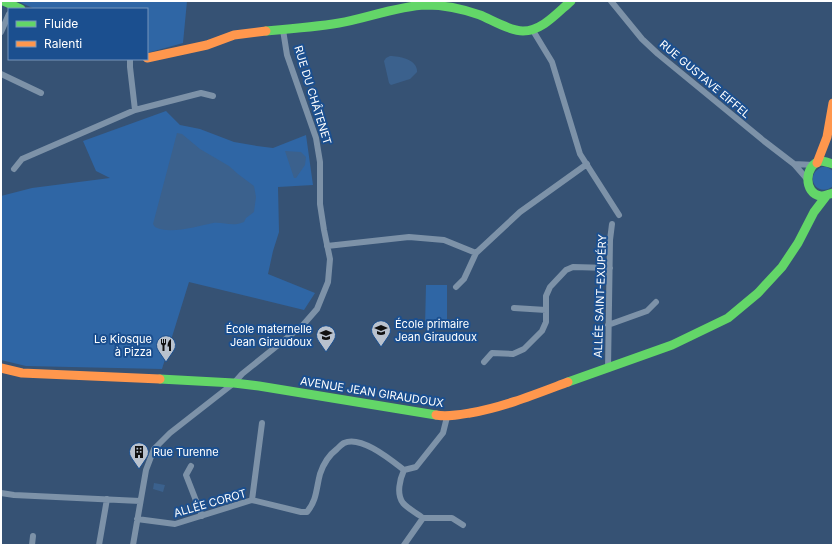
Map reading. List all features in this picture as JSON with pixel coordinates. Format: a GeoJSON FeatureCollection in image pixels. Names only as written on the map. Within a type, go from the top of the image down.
{"type":"FeatureCollection","features":[{"type":"Feature","properties":{"kind":"street"},"geometry":{"type":"LineString","coordinates":[[3,1],[15,8]]}},
{"type":"Feature","properties":{"kind":"street"},"geometry":{"type":"LineString","coordinates":[[571,1],[544,24],[532,29],[552,62],[580,154],[619,215]]}},
{"type":"Feature","properties":{"kind":"street","name":"RUE GUSTAVE EIFFEL"},"geometry":{"type":"LineString","coordinates":[[611,1],[642,39],[658,54],[794,164],[807,179]]}},
{"type":"Feature","properties":{"kind":"street","name":"RUE DU CHÂTENET"},"geometry":{"type":"LineString","coordinates":[[133,545],[146,470],[154,449],[170,433],[234,383],[242,374],[303,325],[317,309],[328,282],[330,259],[320,204],[320,162],[316,138],[287,55],[283,30],[338,23],[409,6],[450,4],[511,28],[522,31],[532,29]]}},
{"type":"Feature","properties":{"kind":"street"},"geometry":{"type":"LineString","coordinates":[[1,32],[8,16]]}},
{"type":"Feature","properties":{"kind":"street"},"geometry":{"type":"LineString","coordinates":[[148,58],[207,45],[234,35],[283,30]]}},
{"type":"Feature","properties":{"kind":"street"},"geometry":{"type":"LineString","coordinates":[[130,60],[135,110]]}},
{"type":"Feature","properties":{"kind":"street"},"geometry":{"type":"LineString","coordinates":[[1,74],[41,93]]}},
{"type":"Feature","properties":{"kind":"street"},"geometry":{"type":"LineString","coordinates":[[14,169],[22,159],[135,110],[201,93],[213,96]]}},
{"type":"Feature","properties":{"kind":"street"},"geometry":{"type":"LineString","coordinates":[[833,103],[827,137],[828,152],[833,164]]}},
{"type":"Feature","properties":{"kind":"street"},"geometry":{"type":"LineString","coordinates":[[827,137],[815,164],[808,173],[807,179],[809,186],[816,194],[830,194]]}},
{"type":"Feature","properties":{"kind":"street"},"geometry":{"type":"LineString","coordinates":[[794,164],[815,164],[826,162],[833,164]]}},
{"type":"Feature","properties":{"kind":"street"},"geometry":{"type":"LineString","coordinates":[[456,287],[464,279],[476,253],[520,212],[587,164]]}},
{"type":"Feature","properties":{"kind":"street"},"geometry":{"type":"LineString","coordinates":[[812,190],[814,212]]}},
{"type":"Feature","properties":{"kind":"street","name":"AVENUE JEAN GIRAUDOUX"},"geometry":{"type":"LineString","coordinates":[[1,368],[22,373],[234,383],[447,417],[494,408],[608,369],[672,345],[728,318],[758,293],[782,267],[798,243],[814,212],[830,194]]}},
{"type":"Feature","properties":{"kind":"street","name":"ALLÉE SAINT-EXUPÉRY"},"geometry":{"type":"LineString","coordinates":[[608,369],[610,240],[612,224]]}},
{"type":"Feature","properties":{"kind":"street"},"geometry":{"type":"LineString","coordinates":[[327,246],[409,237],[444,240],[476,253]]}},
{"type":"Feature","properties":{"kind":"street"},"geometry":{"type":"LineString","coordinates":[[484,362],[492,353],[513,354],[524,349],[542,331],[546,322],[546,296],[550,287],[566,270],[573,267],[610,268]]}},
{"type":"Feature","properties":{"kind":"street"},"geometry":{"type":"LineString","coordinates":[[608,325],[647,311],[656,302]]}},
{"type":"Feature","properties":{"kind":"street"},"geometry":{"type":"LineString","coordinates":[[514,308],[546,310]]}},
{"type":"Feature","properties":{"kind":"street"},"geometry":{"type":"LineString","coordinates":[[447,417],[443,433],[416,467],[404,470],[400,479],[400,493],[402,503],[423,518],[452,518],[463,525]]}},
{"type":"Feature","properties":{"kind":"street"},"geometry":{"type":"LineString","coordinates":[[252,500],[262,424]]}},
{"type":"Feature","properties":{"kind":"street","name":"ALLÉE COROT"},"geometry":{"type":"LineString","coordinates":[[137,519],[175,524],[252,500],[301,512],[307,512],[313,504],[321,473],[327,459],[344,443],[353,441],[372,447],[404,470]]}},
{"type":"Feature","properties":{"kind":"street"},"geometry":{"type":"LineString","coordinates":[[191,466],[186,475],[202,516]]}},
{"type":"Feature","properties":{"kind":"street"},"geometry":{"type":"LineString","coordinates":[[1,493],[14,495],[140,501]]}},
{"type":"Feature","properties":{"kind":"street"},"geometry":{"type":"LineString","coordinates":[[99,545],[107,499]]}},
{"type":"Feature","properties":{"kind":"street"},"geometry":{"type":"LineString","coordinates":[[404,545],[423,518]]}},
{"type":"Feature","properties":{"kind":"street"},"geometry":{"type":"LineString","coordinates":[[32,536],[32,545]]}},
{"type":"Feature","properties":{"kind":"shaded area"},"geometry":{"type":"Polygon","coordinates":[[[17,1],[187,1],[183,43],[148,53],[148,8],[33,8],[17,1]]]}},
{"type":"Feature","properties":{"kind":"shaded area"},"geometry":{"type":"Polygon","coordinates":[[[390,56],[403,58],[412,62],[417,68],[417,72],[410,79],[391,85],[389,83],[384,61],[390,56]]]}},
{"type":"Feature","properties":{"kind":"shaded area"},"geometry":{"type":"Polygon","coordinates":[[[166,111],[180,125],[200,129],[234,142],[257,146],[273,148],[306,135],[313,185],[278,187],[279,232],[268,274],[315,293],[304,310],[189,282],[162,369],[26,366],[1,360],[1,196],[32,188],[110,178],[96,171],[83,141],[166,111]]]}},
{"type":"Feature","properties":{"kind":"shaded area"},"geometry":{"type":"Polygon","coordinates":[[[177,133],[182,134],[200,149],[229,166],[254,186],[256,197],[254,212],[246,218],[244,222],[232,224],[213,223],[176,230],[155,227],[153,224],[177,133]]]}},
{"type":"Feature","properties":{"kind":"shaded area"},"geometry":{"type":"Polygon","coordinates":[[[285,151],[301,152],[306,157],[305,165],[296,178],[294,178],[285,151]]]}},
{"type":"Feature","properties":{"kind":"shaded area"},"geometry":{"type":"Polygon","coordinates":[[[822,167],[827,167],[833,171],[833,186],[822,190],[817,188],[814,184],[813,175],[822,167]]]}},
{"type":"Feature","properties":{"kind":"shaded area"},"geometry":{"type":"Polygon","coordinates":[[[426,285],[447,285],[447,327],[425,327],[426,285]]]}},
{"type":"Feature","properties":{"kind":"shaded area"},"geometry":{"type":"Polygon","coordinates":[[[154,483],[165,485],[163,492],[153,489],[154,483]]]}},
{"type":"Feature","properties":{"kind":"traffic: fast"},"geometry":{"type":"LineString","coordinates":[[3,1],[19,8]]}},
{"type":"Feature","properties":{"kind":"traffic: fast"},"geometry":{"type":"LineString","coordinates":[[266,31],[339,23],[394,10],[426,5],[467,11],[518,31],[523,31],[543,25],[571,1]]}},
{"type":"Feature","properties":{"kind":"traffic: fast"},"geometry":{"type":"LineString","coordinates":[[833,164],[821,161],[815,163],[811,167],[808,179],[811,190],[815,194],[821,196],[833,193]]}},
{"type":"Feature","properties":{"kind":"traffic: fast"},"geometry":{"type":"LineString","coordinates":[[568,382],[672,345],[728,318],[758,293],[782,267],[798,243],[814,212],[827,195]]}},
{"type":"Feature","properties":{"kind":"traffic: fast"},"geometry":{"type":"LineString","coordinates":[[160,379],[234,383],[259,386],[436,415]]}},
{"type":"Feature","properties":{"kind":"traffic: slow"},"geometry":{"type":"LineString","coordinates":[[148,58],[207,45],[234,35],[266,31]]}},
{"type":"Feature","properties":{"kind":"traffic: slow"},"geometry":{"type":"LineString","coordinates":[[817,163],[827,137],[833,103]]}},
{"type":"Feature","properties":{"kind":"traffic: slow"},"geometry":{"type":"LineString","coordinates":[[1,368],[22,373],[160,379]]}},
{"type":"Feature","properties":{"kind":"traffic: slow"},"geometry":{"type":"LineString","coordinates":[[436,415],[453,416],[483,410],[520,400],[568,382]]}},
{"type":"Feature","properties":{"kind":"place","name":"École primaire Jean Giraudoux"},"geometry":{"type":"Point","coordinates":[381,347]}},
{"type":"Feature","properties":{"kind":"place","name":"École maternelle Jean Giraudoux"},"geometry":{"type":"Point","coordinates":[326,352]}},
{"type":"Feature","properties":{"kind":"place","name":"Le Kiosque à Pizza"},"geometry":{"type":"Point","coordinates":[166,362]}},
{"type":"Feature","properties":{"kind":"place","name":"Rue Turenne"},"geometry":{"type":"Point","coordinates":[139,469]}}]}
